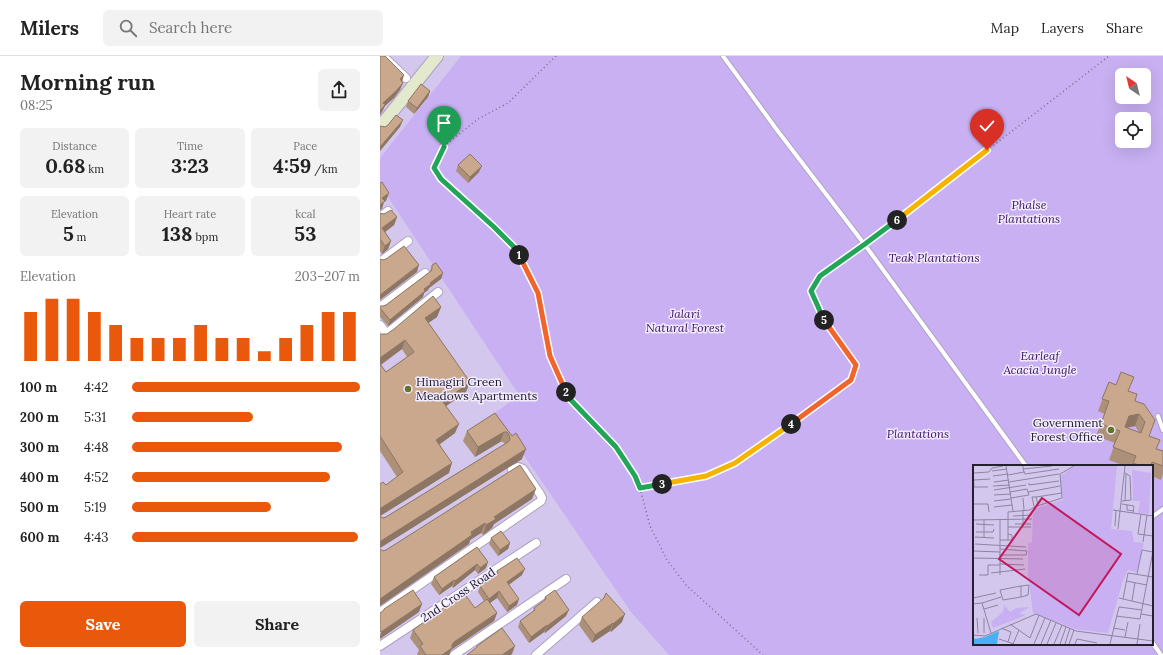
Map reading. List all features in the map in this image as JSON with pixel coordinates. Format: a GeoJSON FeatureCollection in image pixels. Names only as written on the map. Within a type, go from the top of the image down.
{"type":"FeatureCollection","features":[{"type":"Feature","properties":{"kind":"street"},"geometry":{"type":"LineString","coordinates":[[383,56],[406,78]]}},
{"type":"Feature","properties":{"kind":"street"},"geometry":{"type":"LineString","coordinates":[[382,119],[438,56]]}},
{"type":"Feature","properties":{"kind":"street"},"geometry":{"type":"LineString","coordinates":[[380,217],[388,211]]}},
{"type":"Feature","properties":{"kind":"street"},"geometry":{"type":"LineString","coordinates":[[380,262],[408,241]]}},
{"type":"Feature","properties":{"kind":"street"},"geometry":{"type":"LineString","coordinates":[[380,307],[425,273]]}},
{"type":"Feature","properties":{"kind":"street"},"geometry":{"type":"LineString","coordinates":[[380,325],[383,337],[438,292]]}},
{"type":"Feature","properties":{"kind":"street"},"geometry":{"type":"LineString","coordinates":[[380,612],[541,501],[542,498],[540,494],[523,469],[518,468],[507,473]]}},
{"type":"Feature","properties":{"kind":"street","name":"2nd Cross Road"},"geometry":{"type":"LineString","coordinates":[[380,646],[536,543]]}},
{"type":"Feature","properties":{"kind":"street"},"geometry":{"type":"LineString","coordinates":[[454,655],[566,579]]}},
{"type":"Feature","properties":{"kind":"street"},"geometry":{"type":"LineString","coordinates":[[536,655],[597,602]]}},
{"type":"Feature","properties":{"kind":"lane"},"geometry":{"type":"LineString","coordinates":[[723,56],[777,130],[865,244],[1025,465]]}},
{"type":"Feature","properties":{"kind":"lane"},"geometry":{"type":"LineString","coordinates":[[1158,416],[1163,430]]}},
{"type":"Feature","properties":{"kind":"lane"},"geometry":{"type":"LineString","coordinates":[[1153,517],[1163,509]]}},
{"type":"Feature","properties":{"kind":"lane"},"geometry":{"type":"LineString","coordinates":[[1153,643],[1161,655]]}},
{"type":"Feature","properties":{"kind":"path"},"geometry":{"type":"LineString","coordinates":[[556,56],[508,103],[478,119],[444,147],[434,168],[441,179],[514,247],[538,293],[550,356],[568,397],[616,447],[635,476],[640,488],[650,526],[667,560],[686,585],[763,655]]}},
{"type":"Feature","properties":{"kind":"path"},"geometry":{"type":"LineString","coordinates":[[640,488],[706,476],[735,463],[851,380],[856,365],[822,318],[811,291],[820,276],[865,244],[1109,56]]}},
{"type":"Feature","properties":{"kind":"green space"},"geometry":{"type":"Polygon","coordinates":[[[461,56],[1163,56],[1163,655],[669,655],[631,612],[495,413],[519,395],[380,185],[380,158],[461,56]]]}},
{"type":"Feature","properties":{"kind":"building"},"geometry":{"type":"Polygon","coordinates":[[[380,56],[385,56],[404,75],[400,79],[403,83],[383,103],[385,105],[380,111],[380,56]]]}},
{"type":"Feature","properties":{"kind":"building"},"geometry":{"type":"Polygon","coordinates":[[[421,84],[430,91],[417,108],[408,101],[421,84]]]}},
{"type":"Feature","properties":{"kind":"building"},"geometry":{"type":"Polygon","coordinates":[[[396,115],[403,120],[380,147],[380,126],[385,127],[388,125],[396,115]]]}},
{"type":"Feature","properties":{"kind":"building"},"geometry":{"type":"Polygon","coordinates":[[[470,154],[482,166],[470,177],[458,165],[470,154]]]}},
{"type":"Feature","properties":{"kind":"building"},"geometry":{"type":"Polygon","coordinates":[[[382,182],[389,193],[382,198],[385,201],[380,205],[380,183],[382,182]]]}},
{"type":"Feature","properties":{"kind":"building"},"geometry":{"type":"Polygon","coordinates":[[[391,210],[397,217],[382,228],[391,241],[385,246],[380,239],[380,213],[384,214],[391,210]]]}},
{"type":"Feature","properties":{"kind":"building"},"geometry":{"type":"Polygon","coordinates":[[[404,246],[419,265],[380,295],[380,259],[386,259],[404,246]]]}},
{"type":"Feature","properties":{"kind":"building"},"geometry":{"type":"Polygon","coordinates":[[[436,263],[443,273],[424,289],[425,291],[390,320],[380,306],[386,305],[431,271],[432,265],[436,263]]]}},
{"type":"Feature","properties":{"kind":"building"},"geometry":{"type":"Polygon","coordinates":[[[433,296],[441,307],[425,318],[470,382],[443,402],[459,424],[436,440],[452,463],[380,509],[380,484],[383,482],[386,485],[403,472],[380,436],[380,364],[386,372],[414,352],[405,340],[380,358],[380,335],[387,334],[394,329],[433,296]]]}},
{"type":"Feature","properties":{"kind":"building"},"geometry":{"type":"Polygon","coordinates":[[[1121,372],[1134,377],[1128,391],[1137,394],[1135,401],[1144,404],[1155,420],[1149,436],[1160,440],[1156,449],[1163,451],[1163,466],[1152,462],[1151,465],[1138,465],[1133,463],[1136,456],[1113,447],[1120,431],[1101,424],[1109,401],[1102,399],[1109,382],[1116,385],[1121,372]],[[1139,414],[1129,416],[1125,427],[1141,433],[1145,422],[1139,414]]]}},
{"type":"Feature","properties":{"kind":"building"},"geometry":{"type":"Polygon","coordinates":[[[495,413],[512,436],[516,433],[526,449],[380,542],[380,516],[383,518],[386,517],[510,440],[507,432],[504,432],[478,447],[467,431],[495,413]]]}},
{"type":"Feature","properties":{"kind":"building"},"geometry":{"type":"Polygon","coordinates":[[[520,465],[536,489],[494,517],[496,519],[486,525],[485,523],[471,532],[472,535],[380,599],[380,549],[383,551],[386,550],[520,465]]]}},
{"type":"Feature","properties":{"kind":"building"},"geometry":{"type":"Polygon","coordinates":[[[501,531],[510,543],[500,550],[491,538],[501,531]]]}},
{"type":"Feature","properties":{"kind":"building"},"geometry":{"type":"Polygon","coordinates":[[[477,547],[488,562],[480,568],[477,564],[442,589],[434,577],[477,547]]]}},
{"type":"Feature","properties":{"kind":"building"},"geometry":{"type":"Polygon","coordinates":[[[517,558],[525,569],[507,582],[519,599],[509,606],[499,591],[489,599],[480,586],[498,573],[497,571],[517,558]]]}},
{"type":"Feature","properties":{"kind":"building"},"geometry":{"type":"Polygon","coordinates":[[[413,590],[422,604],[381,632],[380,613],[413,590]]]}},
{"type":"Feature","properties":{"kind":"building"},"geometry":{"type":"Polygon","coordinates":[[[555,590],[569,610],[531,637],[520,621],[535,610],[534,608],[546,599],[545,597],[555,590]]]}},
{"type":"Feature","properties":{"kind":"building"},"geometry":{"type":"Polygon","coordinates":[[[464,593],[475,608],[487,599],[497,613],[454,642],[452,648],[442,655],[426,655],[420,646],[423,644],[413,630],[464,593]]]}},
{"type":"Feature","properties":{"kind":"building"},"geometry":{"type":"Polygon","coordinates":[[[606,593],[625,614],[613,624],[595,635],[582,617],[604,598],[606,593]]]}},
{"type":"Feature","properties":{"kind":"building"},"geometry":{"type":"Polygon","coordinates":[[[502,628],[515,646],[502,655],[467,655],[477,646],[502,628]]]}},
{"type":"Feature","properties":{"kind":"place","name":"Himagiri Green Meadows Apartments"},"geometry":{"type":"Point","coordinates":[408,389]}},
{"type":"Feature","properties":{"kind":"place","name":"Government Forest Office"},"geometry":{"type":"Point","coordinates":[1111,430]}},
{"type":"Feature","properties":{"kind":"route"},"geometry":{"type":"LineString","coordinates":[[444,147],[434,168],[441,179],[514,247],[538,293],[550,356],[568,397],[616,447],[635,476],[640,488],[706,476],[735,463],[851,380],[856,365],[822,318],[811,291],[820,276],[865,244],[987,150]]}},
{"type":"Feature","properties":{"kind":"park label","name":"Phalse Plantations"},"geometry":{"type":"Point","coordinates":[1029,212]}},
{"type":"Feature","properties":{"kind":"park label","name":"Teak Plantations"},"geometry":{"type":"Point","coordinates":[934,258]}},
{"type":"Feature","properties":{"kind":"park label","name":"Jalari Natural Forest"},"geometry":{"type":"Point","coordinates":[685,321]}},
{"type":"Feature","properties":{"kind":"park label","name":"Earleaf Acacia Jungle"},"geometry":{"type":"Point","coordinates":[1040,363]}},
{"type":"Feature","properties":{"kind":"park label","name":"Plantations"},"geometry":{"type":"Point","coordinates":[918,434]}}]}
